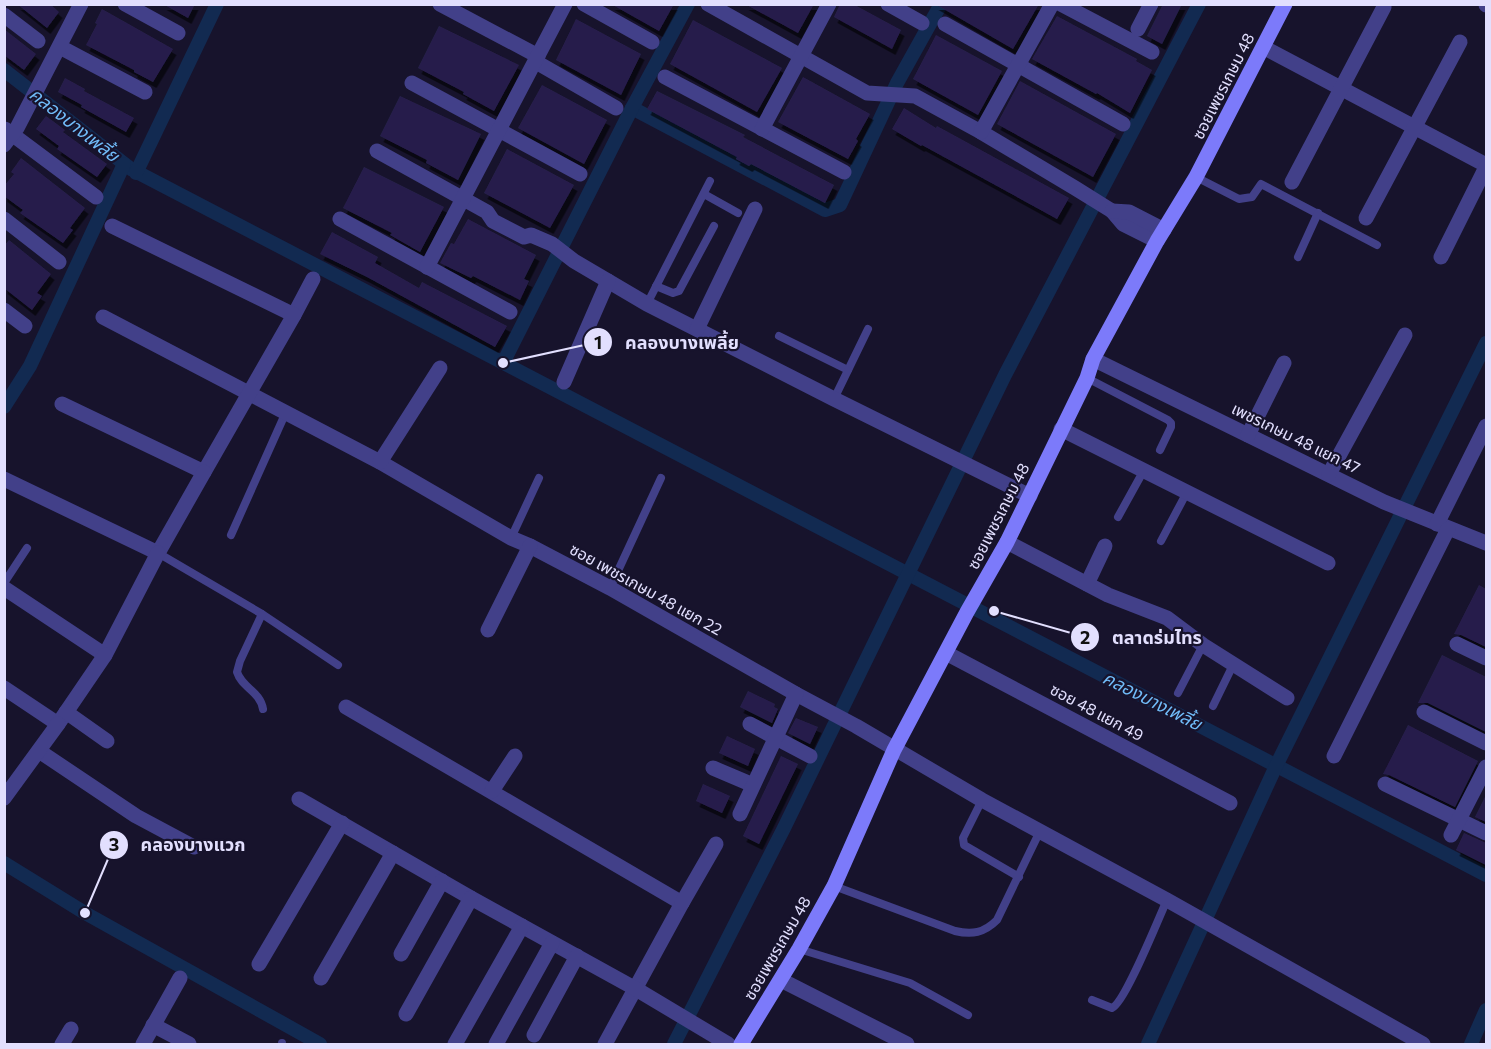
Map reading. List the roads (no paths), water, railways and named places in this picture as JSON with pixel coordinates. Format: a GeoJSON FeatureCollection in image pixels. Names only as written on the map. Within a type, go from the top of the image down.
{"type":"FeatureCollection","features":[{"type":"Feature","properties":{"kind":"street"},"geometry":{"type":"LineString","coordinates":[[81,4],[58,51],[10,134],[96,197]]}},
{"type":"Feature","properties":{"kind":"street"},"geometry":{"type":"LineString","coordinates":[[125,4],[178,33]]}},
{"type":"Feature","properties":{"kind":"street"},"geometry":{"type":"LineString","coordinates":[[440,4],[537,59],[616,108]]}},
{"type":"Feature","properties":{"kind":"street"},"geometry":{"type":"LineString","coordinates":[[427,267],[565,4]]}},
{"type":"Feature","properties":{"kind":"street"},"geometry":{"type":"LineString","coordinates":[[584,4],[652,42]]}},
{"type":"Feature","properties":{"kind":"street"},"geometry":{"type":"LineString","coordinates":[[708,4],[867,93],[915,96],[1075,188],[1112,211],[1123,224],[1160,235]]}},
{"type":"Feature","properties":{"kind":"street"},"geometry":{"type":"LineString","coordinates":[[762,129],[829,4]]}},
{"type":"Feature","properties":{"kind":"street"},"geometry":{"type":"LineString","coordinates":[[888,4],[922,23]]}},
{"type":"Feature","properties":{"kind":"street"},"geometry":{"type":"LineString","coordinates":[[981,132],[1052,4]]}},
{"type":"Feature","properties":{"kind":"street"},"geometry":{"type":"LineString","coordinates":[[1061,4],[1152,52]]}},
{"type":"Feature","properties":{"kind":"street"},"geometry":{"type":"LineString","coordinates":[[1138,29],[1150,4]]}},
{"type":"Feature","properties":{"kind":"street","name":"ซอยเพชรเกษม 48"},"geometry":{"type":"LineString","coordinates":[[741,1044],[782,980],[834,886],[894,750],[970,606],[1007,542],[1087,378],[1093,359],[1160,235],[1196,177],[1285,4]]}},
{"type":"Feature","properties":{"kind":"street"},"geometry":{"type":"LineString","coordinates":[[1292,182],[1384,7]]}},
{"type":"Feature","properties":{"kind":"street"},"geometry":{"type":"LineString","coordinates":[[4,15],[38,41]]}},
{"type":"Feature","properties":{"kind":"street"},"geometry":{"type":"LineString","coordinates":[[945,24],[1123,124]]}},
{"type":"Feature","properties":{"kind":"street"},"geometry":{"type":"LineString","coordinates":[[1366,218],[1460,42]]}},
{"type":"Feature","properties":{"kind":"street"},"geometry":{"type":"LineString","coordinates":[[1263,47],[1486,166],[1441,257]]}},
{"type":"Feature","properties":{"kind":"street"},"geometry":{"type":"LineString","coordinates":[[58,51],[145,92]]}},
{"type":"Feature","properties":{"kind":"street"},"geometry":{"type":"LineString","coordinates":[[665,77],[844,172]]}},
{"type":"Feature","properties":{"kind":"street"},"geometry":{"type":"LineString","coordinates":[[412,83],[580,174]]}},
{"type":"Feature","properties":{"kind":"street"},"geometry":{"type":"LineString","coordinates":[[377,151],[486,212],[494,221],[514,232],[524,237],[531,235],[552,244],[574,261],[647,304],[1030,496]]}},
{"type":"Feature","properties":{"kind":"street"},"geometry":{"type":"LineString","coordinates":[[697,329],[755,209]]}},
{"type":"Feature","properties":{"kind":"street"},"geometry":{"type":"LineString","coordinates":[[4,219],[59,262]]}},
{"type":"Feature","properties":{"kind":"street"},"geometry":{"type":"LineString","coordinates":[[340,219],[510,312]]}},
{"type":"Feature","properties":{"kind":"street"},"geometry":{"type":"LineString","coordinates":[[112,226],[294,315]]}},
{"type":"Feature","properties":{"kind":"street"},"geometry":{"type":"LineString","coordinates":[[4,798],[105,655],[158,553],[251,394],[313,279]]}},
{"type":"Feature","properties":{"kind":"street"},"geometry":{"type":"LineString","coordinates":[[564,381],[608,281]]}},
{"type":"Feature","properties":{"kind":"street"},"geometry":{"type":"LineString","coordinates":[[4,310],[25,326]]}},
{"type":"Feature","properties":{"kind":"street","name":"ซอย เพชรเกษม 48 แยก 22"},"geometry":{"type":"LineString","coordinates":[[103,317],[380,462],[511,538],[610,588],[856,726],[981,800],[1167,900],[1423,1044]]}},
{"type":"Feature","properties":{"kind":"street"},"geometry":{"type":"LineString","coordinates":[[1329,474],[1405,334]]}},
{"type":"Feature","properties":{"kind":"street","name":"เพชรเกษม 48 แยก 47"},"geometry":{"type":"LineString","coordinates":[[1093,359],[1384,502],[1486,543]]}},
{"type":"Feature","properties":{"kind":"street"},"geometry":{"type":"LineString","coordinates":[[1248,435],[1284,363]]}},
{"type":"Feature","properties":{"kind":"street"},"geometry":{"type":"LineString","coordinates":[[380,462],[440,368]]}},
{"type":"Feature","properties":{"kind":"street"},"geometry":{"type":"LineString","coordinates":[[62,404],[204,472]]}},
{"type":"Feature","properties":{"kind":"street"},"geometry":{"type":"LineString","coordinates":[[1334,756],[1442,526],[1486,426]]}},
{"type":"Feature","properties":{"kind":"street"},"geometry":{"type":"LineString","coordinates":[[1061,429],[1328,563]]}},
{"type":"Feature","properties":{"kind":"street"},"geometry":{"type":"LineString","coordinates":[[4,479],[158,553]]}},
{"type":"Feature","properties":{"kind":"street"},"geometry":{"type":"LineString","coordinates":[[1007,542],[1116,599],[1167,618],[1203,645],[1287,698]]}},
{"type":"Feature","properties":{"kind":"street"},"geometry":{"type":"LineString","coordinates":[[488,630],[530,546]]}},
{"type":"Feature","properties":{"kind":"street"},"geometry":{"type":"LineString","coordinates":[[1086,584],[1105,546]]}},
{"type":"Feature","properties":{"kind":"street"},"geometry":{"type":"LineString","coordinates":[[4,588],[105,655]]}},
{"type":"Feature","properties":{"kind":"street"},"geometry":{"type":"LineString","coordinates":[[1458,644],[1486,658]]}},
{"type":"Feature","properties":{"kind":"street","name":"ซอย 48 แยก 49"},"geometry":{"type":"LineString","coordinates":[[946,653],[1230,803]]}},
{"type":"Feature","properties":{"kind":"street"},"geometry":{"type":"LineString","coordinates":[[4,688],[107,741]]}},
{"type":"Feature","properties":{"kind":"street"},"geometry":{"type":"LineString","coordinates":[[740,814],[796,694]]}},
{"type":"Feature","properties":{"kind":"street"},"geometry":{"type":"LineString","coordinates":[[346,707],[682,903]]}},
{"type":"Feature","properties":{"kind":"street"},"geometry":{"type":"LineString","coordinates":[[1424,712],[1486,743]]}},
{"type":"Feature","properties":{"kind":"street"},"geometry":{"type":"LineString","coordinates":[[750,724],[810,756]]}},
{"type":"Feature","properties":{"kind":"street"},"geometry":{"type":"LineString","coordinates":[[39,751],[130,812],[194,847]]}},
{"type":"Feature","properties":{"kind":"street"},"geometry":{"type":"LineString","coordinates":[[492,791],[515,756]]}},
{"type":"Feature","properties":{"kind":"street"},"geometry":{"type":"LineString","coordinates":[[1450,835],[1460,820],[1486,767]]}},
{"type":"Feature","properties":{"kind":"street"},"geometry":{"type":"LineString","coordinates":[[713,768],[753,785]]}},
{"type":"Feature","properties":{"kind":"street"},"geometry":{"type":"LineString","coordinates":[[1385,783],[1486,833]]}},
{"type":"Feature","properties":{"kind":"street"},"geometry":{"type":"LineString","coordinates":[[299,799],[636,989],[728,1044]]}},
{"type":"Feature","properties":{"kind":"street"},"geometry":{"type":"LineString","coordinates":[[259,964],[342,823]]}},
{"type":"Feature","properties":{"kind":"street"},"geometry":{"type":"LineString","coordinates":[[605,1044],[716,844]]}},
{"type":"Feature","properties":{"kind":"street"},"geometry":{"type":"LineString","coordinates":[[321,978],[393,853]]}},
{"type":"Feature","properties":{"kind":"street"},"geometry":{"type":"LineString","coordinates":[[401,954],[442,881]]}},
{"type":"Feature","properties":{"kind":"street"},"geometry":{"type":"LineString","coordinates":[[406,1014],[471,898]]}},
{"type":"Feature","properties":{"kind":"street"},"geometry":{"type":"LineString","coordinates":[[455,1044],[522,926]]}},
{"type":"Feature","properties":{"kind":"street"},"geometry":{"type":"LineString","coordinates":[[496,1044],[552,943]]}},
{"type":"Feature","properties":{"kind":"street"},"geometry":{"type":"LineString","coordinates":[[534,1035],[577,956]]}},
{"type":"Feature","properties":{"kind":"street"},"geometry":{"type":"LineString","coordinates":[[143,1044],[180,978]]}},
{"type":"Feature","properties":{"kind":"street"},"geometry":{"type":"LineString","coordinates":[[782,980],[907,1044]]}},
{"type":"Feature","properties":{"kind":"street"},"geometry":{"type":"LineString","coordinates":[[153,1025],[189,1044]]}},
{"type":"Feature","properties":{"kind":"street"},"geometry":{"type":"LineString","coordinates":[[62,1044],[71,1029]]}},
{"type":"Feature","properties":{"kind":"lane"},"geometry":{"type":"LineString","coordinates":[[1196,177],[1239,199],[1252,196],[1261,184],[1377,245]]}},
{"type":"Feature","properties":{"kind":"lane"},"geometry":{"type":"LineString","coordinates":[[647,304],[710,181]]}},
{"type":"Feature","properties":{"kind":"lane"},"geometry":{"type":"LineString","coordinates":[[704,194],[738,213]]}},
{"type":"Feature","properties":{"kind":"lane"},"geometry":{"type":"LineString","coordinates":[[1298,257],[1318,213]]}},
{"type":"Feature","properties":{"kind":"lane"},"geometry":{"type":"LineString","coordinates":[[656,286],[673,293],[679,291],[714,226]]}},
{"type":"Feature","properties":{"kind":"lane"},"geometry":{"type":"LineString","coordinates":[[834,399],[868,329]]}},
{"type":"Feature","properties":{"kind":"lane"},"geometry":{"type":"LineString","coordinates":[[779,336],[848,370]]}},
{"type":"Feature","properties":{"kind":"lane"},"geometry":{"type":"LineString","coordinates":[[1087,378],[1172,423],[1160,450]]}},
{"type":"Feature","properties":{"kind":"lane"},"geometry":{"type":"LineString","coordinates":[[231,535],[286,412]]}},
{"type":"Feature","properties":{"kind":"lane"},"geometry":{"type":"LineString","coordinates":[[1118,517],[1144,470]]}},
{"type":"Feature","properties":{"kind":"lane"},"geometry":{"type":"LineString","coordinates":[[511,538],[539,478]]}},
{"type":"Feature","properties":{"kind":"lane"},"geometry":{"type":"LineString","coordinates":[[610,588],[661,478]]}},
{"type":"Feature","properties":{"kind":"lane"},"geometry":{"type":"LineString","coordinates":[[1161,541],[1187,491]]}},
{"type":"Feature","properties":{"kind":"lane"},"geometry":{"type":"LineString","coordinates":[[4,583],[27,548]]}},
{"type":"Feature","properties":{"kind":"lane"},"geometry":{"type":"LineString","coordinates":[[158,553],[262,614],[338,665]]}},
{"type":"Feature","properties":{"kind":"lane"},"geometry":{"type":"LineString","coordinates":[[262,614],[237,672],[242,682],[257,694],[262,709]]}},
{"type":"Feature","properties":{"kind":"lane"},"geometry":{"type":"LineString","coordinates":[[1178,693],[1203,645]]}},
{"type":"Feature","properties":{"kind":"lane"},"geometry":{"type":"LineString","coordinates":[[1213,706],[1234,663]]}},
{"type":"Feature","properties":{"kind":"lane"},"geometry":{"type":"LineString","coordinates":[[981,800],[963,838],[964,845],[1019,877]]}},
{"type":"Feature","properties":{"kind":"lane"},"geometry":{"type":"LineString","coordinates":[[834,886],[955,931],[974,934],[991,927],[997,920],[1040,831]]}},
{"type":"Feature","properties":{"kind":"lane"},"geometry":{"type":"LineString","coordinates":[[1092,1000],[1112,1008],[1118,1004],[1167,900]]}},
{"type":"Feature","properties":{"kind":"lane"},"geometry":{"type":"LineString","coordinates":[[800,949],[910,983],[968,1015]]}},
{"type":"Feature","properties":{"kind":"waterway"},"geometry":{"type":"LineString","coordinates":[[136,173],[217,4]]}},
{"type":"Feature","properties":{"kind":"waterway"},"geometry":{"type":"LineString","coordinates":[[503,363],[632,108],[688,4]]}},
{"type":"Feature","properties":{"kind":"waterway"},"geometry":{"type":"LineString","coordinates":[[632,108],[825,210],[840,205],[897,83],[941,4]]}},
{"type":"Feature","properties":{"kind":"waterway"},"geometry":{"type":"LineString","coordinates":[[674,1044],[784,828],[1005,375],[1199,4]]}},
{"type":"Feature","properties":{"kind":"waterway","name":"คลองบางเพลี้ย"},"geometry":{"type":"LineString","coordinates":[[4,70],[131,169],[1486,875]]}},
{"type":"Feature","properties":{"kind":"waterway"},"geometry":{"type":"LineString","coordinates":[[4,407],[30,366],[124,164]]}},
{"type":"Feature","properties":{"kind":"waterway"},"geometry":{"type":"LineString","coordinates":[[1148,1044],[1276,766],[1486,343]]}},
{"type":"Feature","properties":{"kind":"waterway"},"geometry":{"type":"LineString","coordinates":[[4,863],[85,913],[320,1044]]}},
{"type":"Feature","properties":{"kind":"waterway"},"geometry":{"type":"LineString","coordinates":[[1471,1044],[1486,1010]]}},
{"type":"Feature","properties":{"kind":"place","name":"คลองบางเพลี้ย"},"geometry":{"type":"Point","coordinates":[503,363]}},
{"type":"Feature","properties":{"kind":"place","name":"ตลาดร่มไทร"},"geometry":{"type":"Point","coordinates":[994,611]}},
{"type":"Feature","properties":{"kind":"place","name":"คลองบางแวก"},"geometry":{"type":"Point","coordinates":[85,913]}}]}
